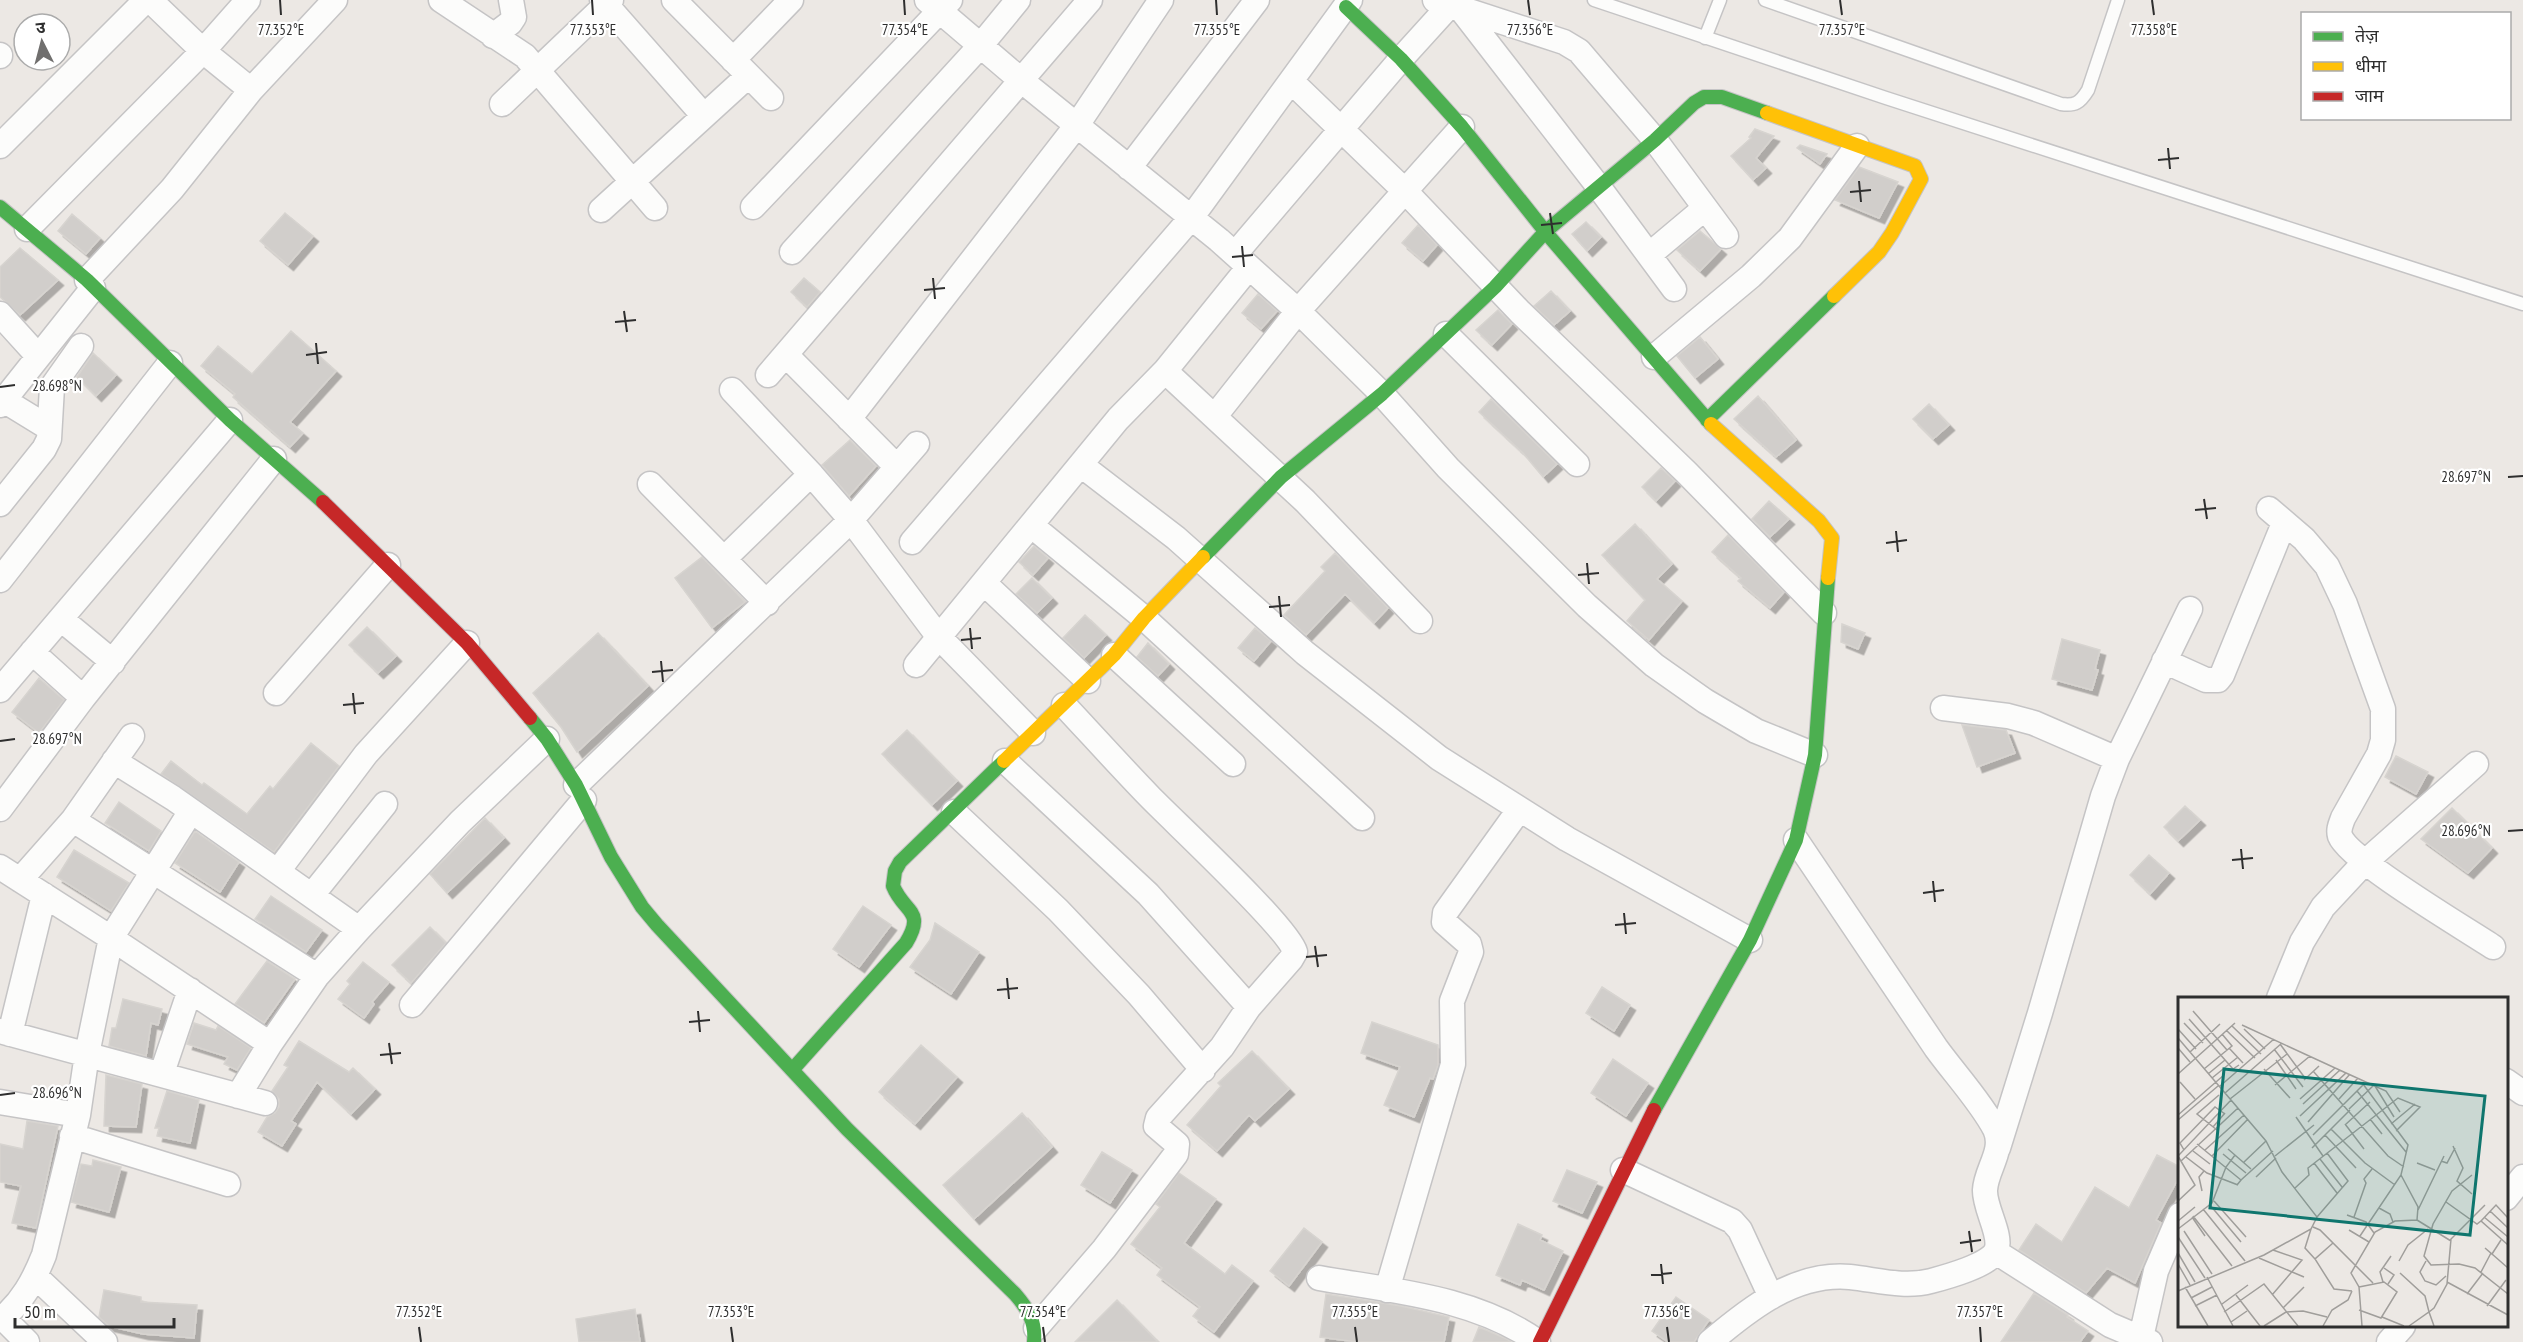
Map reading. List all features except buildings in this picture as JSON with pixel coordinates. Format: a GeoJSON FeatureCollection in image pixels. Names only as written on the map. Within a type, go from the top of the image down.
{"type":"FeatureCollection","features":[{"type":"Feature","properties":{"kind":"street"},"geometry":{"type":"LineString","coordinates":[[0,146],[148,0],[203,51],[251,90]]}},
{"type":"Feature","properties":{"kind":"street"},"geometry":{"type":"LineString","coordinates":[[27,229],[203,51],[248,0]]}},
{"type":"Feature","properties":{"kind":"street"},"geometry":{"type":"LineString","coordinates":[[50,428],[1,401],[38,356],[90,284],[172,189],[251,90],[335,0]]}},
{"type":"Feature","properties":{"kind":"street"},"geometry":{"type":"LineString","coordinates":[[441,0],[525,56],[655,208]]}},
{"type":"Feature","properties":{"kind":"street"},"geometry":{"type":"LineString","coordinates":[[493,36],[514,17],[511,0]]}},
{"type":"Feature","properties":{"kind":"street"},"geometry":{"type":"LineString","coordinates":[[674,0],[771,98]]}},
{"type":"Feature","properties":{"kind":"street"},"geometry":{"type":"LineString","coordinates":[[792,252],[981,45],[1018,0]]}},
{"type":"Feature","properties":{"kind":"street"},"geometry":{"type":"LineString","coordinates":[[768,375],[1090,0]]}},
{"type":"Feature","properties":{"kind":"street"},"geometry":{"type":"LineString","coordinates":[[849,419],[1077,125],[1161,0]]}},
{"type":"Feature","properties":{"kind":"street"},"geometry":{"type":"LineString","coordinates":[[1129,168],[1257,0]]}},
{"type":"Feature","properties":{"kind":"street"},"geometry":{"type":"LineString","coordinates":[[502,104],[606,2],[704,116]]}},
{"type":"Feature","properties":{"kind":"street"},"geometry":{"type":"LineString","coordinates":[[601,210],[704,116],[741,68],[785,2]]}},
{"type":"Feature","properties":{"kind":"street"},"geometry":{"type":"LineString","coordinates":[[753,207],[939,4],[1022,81],[1242,260],[1298,311],[1382,394],[1472,492],[1587,606],[1654,665],[1705,701],[1756,731],[1815,754]]}},
{"type":"Feature","properties":{"kind":"street"},"geometry":{"type":"LineString","coordinates":[[912,542],[1191,218],[1348,4],[1462,127],[1546,231],[1707,420],[1827,530],[1832,538],[1833,549],[1824,613],[1815,754],[1796,840],[1750,940],[1643,1130],[1539,1342],[1487,1314],[1454,1304],[1319,1278]]}},
{"type":"Feature","properties":{"kind":"street"},"geometry":{"type":"LineString","coordinates":[[916,665],[1118,419],[1165,371],[1242,260],[1342,129],[1449,4]]}},
{"type":"Feature","properties":{"kind":"street"},"geometry":{"type":"LineString","coordinates":[[1449,4],[1564,42],[1579,51],[1655,140],[1726,236]]}},
{"type":"Feature","properties":{"kind":"street"},"geometry":{"type":"LineString","coordinates":[[1449,4],[1598,186],[1674,289]]}},
{"type":"Feature","properties":{"kind":"street"},"geometry":{"type":"LineString","coordinates":[[1292,82],[1406,191],[1495,287],[1686,472],[1824,613]]}},
{"type":"Feature","properties":{"kind":"street"},"geometry":{"type":"LineString","coordinates":[[792,1070],[906,943],[914,930],[915,918],[893,890],[891,879],[895,869],[1114,655],[1144,618],[1203,560],[1281,477],[1382,394],[1495,287],[1546,231],[1655,140],[1694,103],[1704,97],[1713,96],[1915,166],[1920,172],[1921,179],[1917,188],[1892,233],[1867,266],[1707,420]]}},
{"type":"Feature","properties":{"kind":"street"},"geometry":{"type":"LineString","coordinates":[[1215,416],[1298,311],[1462,127]]}},
{"type":"Feature","properties":{"kind":"street"},"geometry":{"type":"LineString","coordinates":[[1653,357],[1751,276],[1782,246],[1805,221],[1857,146]]}},
{"type":"Feature","properties":{"kind":"street"},"geometry":{"type":"LineString","coordinates":[[0,207],[90,284],[230,420],[336,513],[467,643],[547,739],[580,792],[611,857],[642,907],[847,1129],[1015,1294],[1027,1308],[1035,1335]]}},
{"type":"Feature","properties":{"kind":"street"},"geometry":{"type":"LineString","coordinates":[[1649,255],[1705,208]]}},
{"type":"Feature","properties":{"kind":"street"},"geometry":{"type":"LineString","coordinates":[[0,314],[38,356]]}},
{"type":"Feature","properties":{"kind":"street"},"geometry":{"type":"LineString","coordinates":[[1446,334],[1577,464]]}},
{"type":"Feature","properties":{"kind":"street"},"geometry":{"type":"LineString","coordinates":[[0,504],[44,449],[49,439],[49,406],[52,387],[81,346]]}},
{"type":"Feature","properties":{"kind":"street"},"geometry":{"type":"LineString","coordinates":[[786,355],[897,467]]}},
{"type":"Feature","properties":{"kind":"street"},"geometry":{"type":"LineString","coordinates":[[0,580],[170,363]]}},
{"type":"Feature","properties":{"kind":"street"},"geometry":{"type":"LineString","coordinates":[[1165,371],[1281,477],[1420,621]]}},
{"type":"Feature","properties":{"kind":"street"},"geometry":{"type":"LineString","coordinates":[[732,390],[811,474],[850,520],[938,636],[1033,733]]}},
{"type":"Feature","properties":{"kind":"street"},"geometry":{"type":"LineString","coordinates":[[0,690],[230,420]]}},
{"type":"Feature","properties":{"kind":"street"},"geometry":{"type":"LineString","coordinates":[[412,1005],[580,792],[850,520],[917,444]]}},
{"type":"Feature","properties":{"kind":"street"},"geometry":{"type":"LineString","coordinates":[[0,809],[83,698],[274,459]]}},
{"type":"Feature","properties":{"kind":"street"},"geometry":{"type":"LineString","coordinates":[[1081,465],[1203,560],[1305,652],[1439,758],[1567,839],[1750,940]]}},
{"type":"Feature","properties":{"kind":"street"},"geometry":{"type":"LineString","coordinates":[[724,559],[811,474]]}},
{"type":"Feature","properties":{"kind":"street"},"geometry":{"type":"LineString","coordinates":[[650,484],[767,603]]}},
{"type":"Feature","properties":{"kind":"street"},"geometry":{"type":"LineString","coordinates":[[2164,661],[2206,680],[2218,680],[2222,675],[2277,516],[2304,539],[2327,566],[2345,604],[2383,710],[2383,740],[2379,754],[2339,829],[2345,844],[2364,862],[2493,947]]}},
{"type":"Feature","properties":{"kind":"street"},"geometry":{"type":"LineString","coordinates":[[1032,526],[1144,618],[1362,818]]}},
{"type":"Feature","properties":{"kind":"street"},"geometry":{"type":"LineString","coordinates":[[276,693],[388,564]]}},
{"type":"Feature","properties":{"kind":"street"},"geometry":{"type":"LineString","coordinates":[[984,583],[1088,681]]}},
{"type":"Feature","properties":{"kind":"street"},"geometry":{"type":"LineString","coordinates":[[1710,1342],[1750,1309],[1806,1282],[1836,1277],[1876,1280],[1900,1285],[1921,1283],[1987,1261],[1996,1252],[1998,1241],[1986,1206],[1984,1191],[1986,1178],[2040,1013],[2103,796],[2117,759],[2190,609]]}},
{"type":"Feature","properties":{"kind":"street"},"geometry":{"type":"LineString","coordinates":[[61,619],[113,662]]}},
{"type":"Feature","properties":{"kind":"street"},"geometry":{"type":"LineString","coordinates":[[278,871],[366,754],[467,643]]}},
{"type":"Feature","properties":{"kind":"street"},"geometry":{"type":"LineString","coordinates":[[32,652],[83,698]]}},
{"type":"Feature","properties":{"kind":"street"},"geometry":{"type":"LineString","coordinates":[[1114,655],[1233,764]]}},
{"type":"Feature","properties":{"kind":"street"},"geometry":{"type":"LineString","coordinates":[[1035,1335],[1176,1154],[1177,1144],[1158,1129],[1156,1122],[1222,1047],[1249,1007],[1292,959],[1295,952],[1292,943],[1260,908],[1146,793],[1064,705]]}},
{"type":"Feature","properties":{"kind":"street"},"geometry":{"type":"LineString","coordinates":[[1943,708],[2008,716],[2034,723],[2117,759]]}},
{"type":"Feature","properties":{"kind":"street"},"geometry":{"type":"LineString","coordinates":[[132,736],[73,819],[10,873],[270,1044]]}},
{"type":"Feature","properties":{"kind":"street"},"geometry":{"type":"LineString","coordinates":[[238,1096],[270,1044],[317,976],[460,822],[547,739]]}},
{"type":"Feature","properties":{"kind":"street"},"geometry":{"type":"LineString","coordinates":[[114,761],[191,811],[359,929]]}},
{"type":"Feature","properties":{"kind":"street"},"geometry":{"type":"LineString","coordinates":[[1005,761],[1148,894],[1249,1007]]}},
{"type":"Feature","properties":{"kind":"street"},"geometry":{"type":"LineString","coordinates":[[2280,997],[2302,942],[2323,907],[2364,862],[2476,764]]}},
{"type":"Feature","properties":{"kind":"street"},"geometry":{"type":"LineString","coordinates":[[312,895],[386,804]]}},
{"type":"Feature","properties":{"kind":"street"},"geometry":{"type":"LineString","coordinates":[[1387,1290],[1453,1064],[1452,1001],[1471,952],[1469,944],[1444,922],[1444,913],[1519,810]]}},
{"type":"Feature","properties":{"kind":"street"},"geometry":{"type":"LineString","coordinates":[[27,1342],[1,1319],[22,1298],[44,1255],[75,1125],[111,938],[191,811]]}},
{"type":"Feature","properties":{"kind":"street"},"geometry":{"type":"LineString","coordinates":[[954,812],[1058,910],[1139,995],[1203,1070]]}},
{"type":"Feature","properties":{"kind":"street"},"geometry":{"type":"LineString","coordinates":[[73,819],[317,976]]}},
{"type":"Feature","properties":{"kind":"street"},"geometry":{"type":"LineString","coordinates":[[1796,840],[1937,1049],[1990,1121],[1995,1130],[1997,1150]]}},
{"type":"Feature","properties":{"kind":"street"},"geometry":{"type":"LineString","coordinates":[[44,895],[5,1032],[162,1073],[265,1103]]}},
{"type":"Feature","properties":{"kind":"street"},"geometry":{"type":"LineString","coordinates":[[162,1073],[190,990]]}},
{"type":"Feature","properties":{"kind":"street"},"geometry":{"type":"LineString","coordinates":[[2508,1082],[2523,1093]]}},
{"type":"Feature","properties":{"kind":"street"},"geometry":{"type":"LineString","coordinates":[[0,1102],[75,1125],[228,1184]]}},
{"type":"Feature","properties":{"kind":"street"},"geometry":{"type":"LineString","coordinates":[[1623,1170],[1732,1221],[1740,1230],[1771,1297]]}},
{"type":"Feature","properties":{"kind":"street"},"geometry":{"type":"LineString","coordinates":[[1996,1252],[2107,1333],[2144,1341],[2156,1271],[2178,1220]]}},
{"type":"Feature","properties":{"kind":"street"},"geometry":{"type":"LineString","coordinates":[[35,1276],[105,1342]]}},
{"type":"Feature","properties":{"kind":"street"},"geometry":{"type":"LineString","coordinates":[[2389,1342],[2402,1327]]}},
{"type":"Feature","properties":{"kind":"lane"},"geometry":{"type":"LineString","coordinates":[[1594,0],[1705,39],[2523,304]]}},
{"type":"Feature","properties":{"kind":"lane"},"geometry":{"type":"LineString","coordinates":[[1705,39],[1720,0]]}},
{"type":"Feature","properties":{"kind":"lane"},"geometry":{"type":"LineString","coordinates":[[1765,0],[2072,106],[2081,101],[2088,90],[2118,0]]}},
{"type":"Feature","properties":{"kind":"traffic: fast"},"geometry":{"type":"LineString","coordinates":[[1346,7],[1401,59],[1462,127],[1548,235],[1711,424]]}},
{"type":"Feature","properties":{"kind":"traffic: fast"},"geometry":{"type":"LineString","coordinates":[[1203,557],[1281,477],[1382,394],[1495,287],[1546,231],[1655,140],[1694,103],[1704,97],[1722,97],[1767,113]]}},
{"type":"Feature","properties":{"kind":"traffic: fast"},"geometry":{"type":"LineString","coordinates":[[0,207],[87,280],[230,420],[323,502]]}},
{"type":"Feature","properties":{"kind":"traffic: fast"},"geometry":{"type":"LineString","coordinates":[[1707,420],[1834,296]]}},
{"type":"Feature","properties":{"kind":"traffic: fast"},"geometry":{"type":"LineString","coordinates":[[1654,1110],[1750,940],[1796,840],[1815,755],[1828,578]]}},
{"type":"Feature","properties":{"kind":"traffic: fast"},"geometry":{"type":"LineString","coordinates":[[530,718],[547,739],[576,785],[611,857],[642,907],[847,1129],[1015,1294],[1030,1316],[1034,1328],[1034,1342]]}},
{"type":"Feature","properties":{"kind":"traffic: fast"},"geometry":{"type":"LineString","coordinates":[[793,1069],[906,943],[912,932],[914,918],[893,886],[895,871],[900,862],[1004,761]]}},
{"type":"Feature","properties":{"kind":"traffic: slow"},"geometry":{"type":"LineString","coordinates":[[1767,113],[1915,166],[1921,179],[1879,252],[1834,296]]}},
{"type":"Feature","properties":{"kind":"traffic: slow"},"geometry":{"type":"LineString","coordinates":[[1711,424],[1819,521],[1832,538],[1828,578]]}},
{"type":"Feature","properties":{"kind":"traffic: slow"},"geometry":{"type":"LineString","coordinates":[[1004,761],[1114,655],[1144,618],[1203,557]]}},
{"type":"Feature","properties":{"kind":"traffic: jam"},"geometry":{"type":"LineString","coordinates":[[323,502],[467,643],[530,718]]}},
{"type":"Feature","properties":{"kind":"traffic: jam"},"geometry":{"type":"LineString","coordinates":[[1540,1342],[1654,1110]]}}]}
